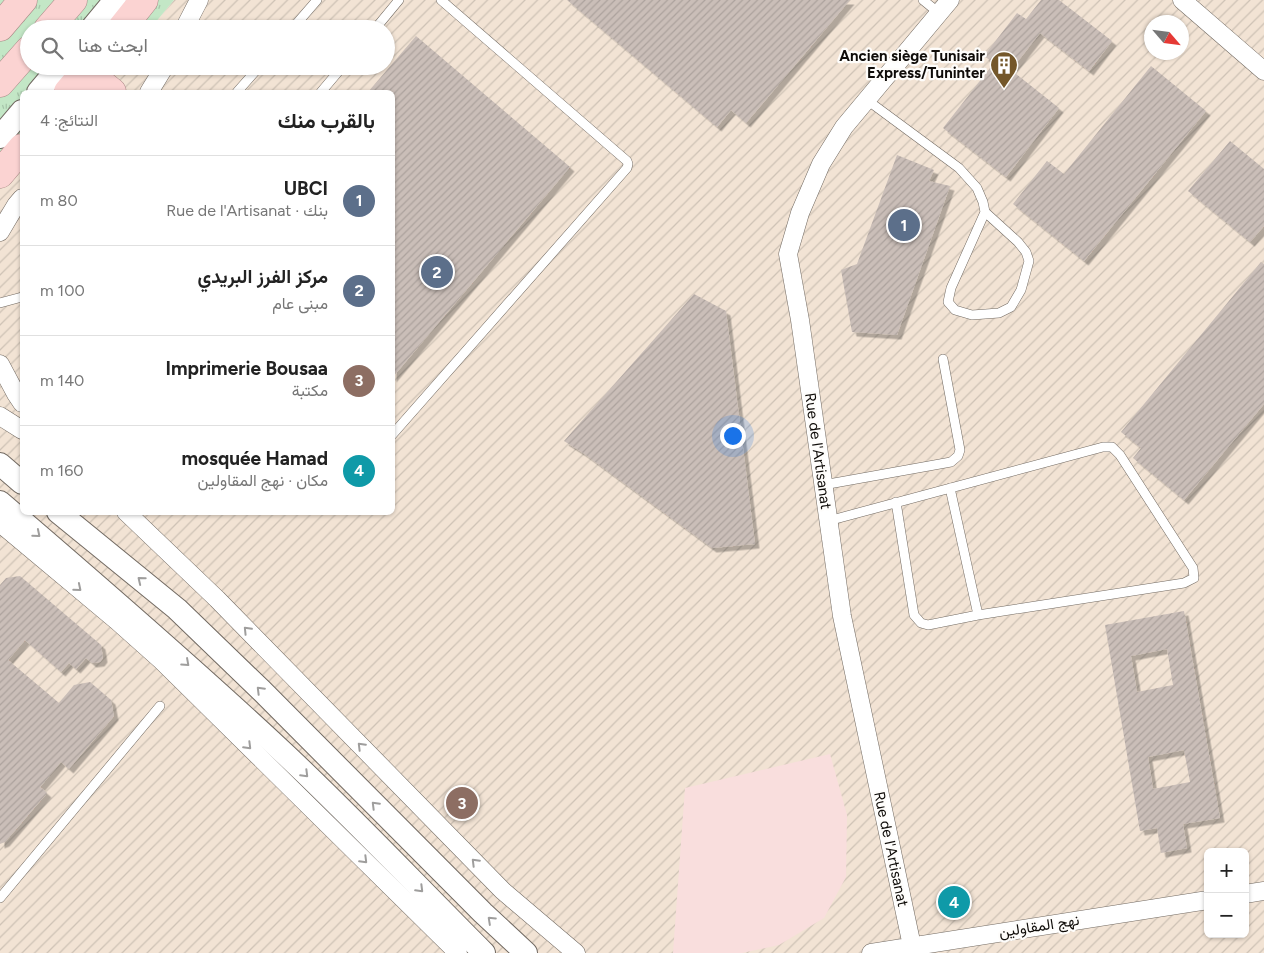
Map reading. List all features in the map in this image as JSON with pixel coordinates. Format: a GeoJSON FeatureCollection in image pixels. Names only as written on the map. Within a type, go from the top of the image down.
{"type":"FeatureCollection","features":[{"type":"Feature","properties":{"kind":"highway"},"geometry":{"type":"LineString","coordinates":[[0,27],[23,0]]}},
{"type":"Feature","properties":{"kind":"highway"},"geometry":{"type":"LineString","coordinates":[[56,20],[73,0]]}},
{"type":"Feature","properties":{"kind":"highway"},"geometry":{"type":"LineString","coordinates":[[107,18],[144,0]]}},
{"type":"Feature","properties":{"kind":"highway"},"geometry":{"type":"LineString","coordinates":[[0,83],[20,60]]}},
{"type":"Feature","properties":{"kind":"highway"},"geometry":{"type":"LineString","coordinates":[[78,77],[107,90]]}},
{"type":"Feature","properties":{"kind":"highway"},"geometry":{"type":"LineString","coordinates":[[0,174],[20,150]]}},
{"type":"Feature","properties":{"kind":"street"},"geometry":{"type":"LineString","coordinates":[[189,20],[199,0]]}},
{"type":"Feature","properties":{"kind":"street"},"geometry":{"type":"LineString","coordinates":[[1182,0],[1264,71]]}},
{"type":"Feature","properties":{"kind":"street","name":"Rue de l'Artisanat"},"geometry":{"type":"LineString","coordinates":[[912,946],[842,616],[800,320],[788,254],[800,213],[820,164],[844,127],[945,6]]}},
{"type":"Feature","properties":{"kind":"street"},"geometry":{"type":"LineString","coordinates":[[150,90],[159,75]]}},
{"type":"Feature","properties":{"kind":"street"},"geometry":{"type":"LineString","coordinates":[[43,90],[78,77]]}},
{"type":"Feature","properties":{"kind":"street"},"geometry":{"type":"LineString","coordinates":[[0,137],[20,113]]}},
{"type":"Feature","properties":{"kind":"street"},"geometry":{"type":"LineString","coordinates":[[0,232],[20,200]]}},
{"type":"Feature","properties":{"kind":"street"},"geometry":{"type":"LineString","coordinates":[[0,364],[20,400]]}},
{"type":"Feature","properties":{"kind":"street"},"geometry":{"type":"LineString","coordinates":[[0,416],[20,429]]}},
{"type":"Feature","properties":{"kind":"street"},"geometry":{"type":"LineString","coordinates":[[0,464],[20,481]]}},
{"type":"Feature","properties":{"kind":"street"},"geometry":{"type":"LineString","coordinates":[[0,502],[146,626],[288,757],[484,953]]}},
{"type":"Feature","properties":{"kind":"street"},"geometry":{"type":"LineString","coordinates":[[62,515],[177,609],[268,697],[483,913],[526,953]]}},
{"type":"Feature","properties":{"kind":"street"},"geometry":{"type":"LineString","coordinates":[[129,515],[217,599],[503,891],[576,953]]}},
{"type":"Feature","properties":{"kind":"street"},"geometry":{"type":"LineString","coordinates":[[0,523],[162,661],[458,953]]}},
{"type":"Feature","properties":{"kind":"street"},"geometry":{"type":"LineString","coordinates":[[1249,893],[1264,891]]}},
{"type":"Feature","properties":{"kind":"street","name":"نهج المقاولين"},"geometry":{"type":"LineString","coordinates":[[871,953],[1204,901]]}},
{"type":"Feature","properties":{"kind":"lane"},"geometry":{"type":"LineString","coordinates":[[300,20],[317,0]]}},
{"type":"Feature","properties":{"kind":"lane"},"geometry":{"type":"LineString","coordinates":[[382,20],[399,0]]}},
{"type":"Feature","properties":{"kind":"lane"},"geometry":{"type":"LineString","coordinates":[[395,431],[627,168],[628,164],[627,161],[441,0]]}},
{"type":"Feature","properties":{"kind":"lane"},"geometry":{"type":"LineString","coordinates":[[923,0],[945,6]]}},
{"type":"Feature","properties":{"kind":"lane"},"geometry":{"type":"LineString","coordinates":[[240,90],[252,75]]}},
{"type":"Feature","properties":{"kind":"lane"},"geometry":{"type":"LineString","coordinates":[[323,90],[335,75]]}},
{"type":"Feature","properties":{"kind":"lane"},"geometry":{"type":"LineString","coordinates":[[867,100],[959,168],[977,188],[985,212],[1018,242],[1026,252],[1030,261],[1021,290],[1011,306],[999,313],[972,315],[955,310],[948,302],[951,288],[985,212]]}},
{"type":"Feature","properties":{"kind":"lane"},"geometry":{"type":"LineString","coordinates":[[0,303],[20,298]]}},
{"type":"Feature","properties":{"kind":"lane"},"geometry":{"type":"LineString","coordinates":[[823,485],[950,462],[958,456],[960,450],[943,359]]}},
{"type":"Feature","properties":{"kind":"lane"},"geometry":{"type":"LineString","coordinates":[[828,521],[896,502],[1103,447],[1112,447],[1120,454],[1192,568],[1194,578],[1184,584],[978,615],[928,625],[921,623],[914,615],[896,502]]}},
{"type":"Feature","properties":{"kind":"lane"},"geometry":{"type":"LineString","coordinates":[[950,488],[978,615]]}},
{"type":"Feature","properties":{"kind":"lane"},"geometry":{"type":"LineString","coordinates":[[0,898],[160,706]]}},
{"type":"Feature","properties":{"kind":"shaded area"},"geometry":{"type":"Polygon","coordinates":[[[174,0],[1264,0],[1264,953],[0,953],[0,186],[20,166],[20,515],[395,515],[395,90],[99,90],[111,75],[395,75],[395,20],[157,20],[174,0]]]}},
{"type":"Feature","properties":{"kind":"shaded area"},"geometry":{"type":"Polygon","coordinates":[[[830,754],[847,815],[846,877],[824,918],[779,945],[742,953],[673,953],[685,788],[830,754]]]}},
{"type":"Feature","properties":{"kind":"green space"},"geometry":{"type":"Polygon","coordinates":[[[0,0],[174,0],[157,20],[20,20],[20,75],[111,75],[99,90],[20,90],[20,166],[0,186],[0,0]]]}},
{"type":"Feature","properties":{"kind":"building"},"geometry":{"type":"Polygon","coordinates":[[[567,0],[850,0],[746,123],[731,110],[717,127],[567,0]]]}},
{"type":"Feature","properties":{"kind":"building","name":"Ancien siège Tunisair Express/Tuninter"},"geometry":{"type":"Polygon","coordinates":[[[1041,0],[1059,0],[1112,41],[1089,71],[1040,33],[1011,70],[1059,108],[1006,177],[943,128],[994,63],[984,56],[1017,13],[1026,19],[1041,0]]]}},
{"type":"Feature","properties":{"kind":"building"},"geometry":{"type":"Polygon","coordinates":[[[416,36],[570,167],[395,374],[395,90],[370,90],[383,75],[395,75],[395,60],[416,36]]]}},
{"type":"Feature","properties":{"kind":"building"},"geometry":{"type":"Polygon","coordinates":[[[1151,66],[1206,111],[1084,261],[1013,204],[1047,161],[1064,174],[1151,66]]]}},
{"type":"Feature","properties":{"kind":"building"},"geometry":{"type":"Polygon","coordinates":[[[1230,141],[1264,169],[1264,226],[1250,242],[1188,191],[1230,141]]]}},
{"type":"Feature","properties":{"kind":"building"},"geometry":{"type":"Polygon","coordinates":[[[897,155],[934,170],[929,181],[950,186],[897,335],[852,332],[841,270],[857,264],[897,155]]]}},
{"type":"Feature","properties":{"kind":"building"},"geometry":{"type":"Polygon","coordinates":[[[1261,262],[1264,264],[1264,404],[1184,500],[1133,458],[1141,448],[1121,432],[1261,262]]]}},
{"type":"Feature","properties":{"kind":"building"},"geometry":{"type":"Polygon","coordinates":[[[694,294],[726,311],[755,544],[712,548],[564,441],[694,294]]]}},
{"type":"Feature","properties":{"kind":"building"},"geometry":{"type":"Polygon","coordinates":[[[20,576],[101,645],[103,658],[100,662],[92,663],[86,658],[76,669],[69,663],[61,672],[25,640],[8,660],[59,703],[74,685],[90,682],[111,700],[114,716],[69,769],[61,762],[40,787],[47,793],[5,842],[0,844],[0,585],[6,578],[20,576]]]}},
{"type":"Feature","properties":{"kind":"building"},"geometry":{"type":"Polygon","coordinates":[[[1184,611],[1220,818],[1183,824],[1187,848],[1161,853],[1157,828],[1140,831],[1105,625],[1184,611]],[[1167,649],[1131,656],[1137,692],[1173,685],[1167,649]],[[1184,750],[1148,757],[1153,789],[1190,782],[1184,750]]]}},
{"type":"Feature","properties":{"kind":"place","name":"Ancien siège Tunisair Express/Tuninter"},"geometry":{"type":"Point","coordinates":[1004,89]}},
{"type":"Feature","properties":{"kind":"place","name":"UBCI"},"geometry":{"type":"Point","coordinates":[904,225]}},
{"type":"Feature","properties":{"kind":"place","name":"مركز الفرز البريدي"},"geometry":{"type":"Point","coordinates":[437,272]}},
{"type":"Feature","properties":{"kind":"place","name":"Imprimerie Bousaa"},"geometry":{"type":"Point","coordinates":[462,803]}},
{"type":"Feature","properties":{"kind":"place","name":"mosquée Hamad"},"geometry":{"type":"Point","coordinates":[954,902]}}]}
